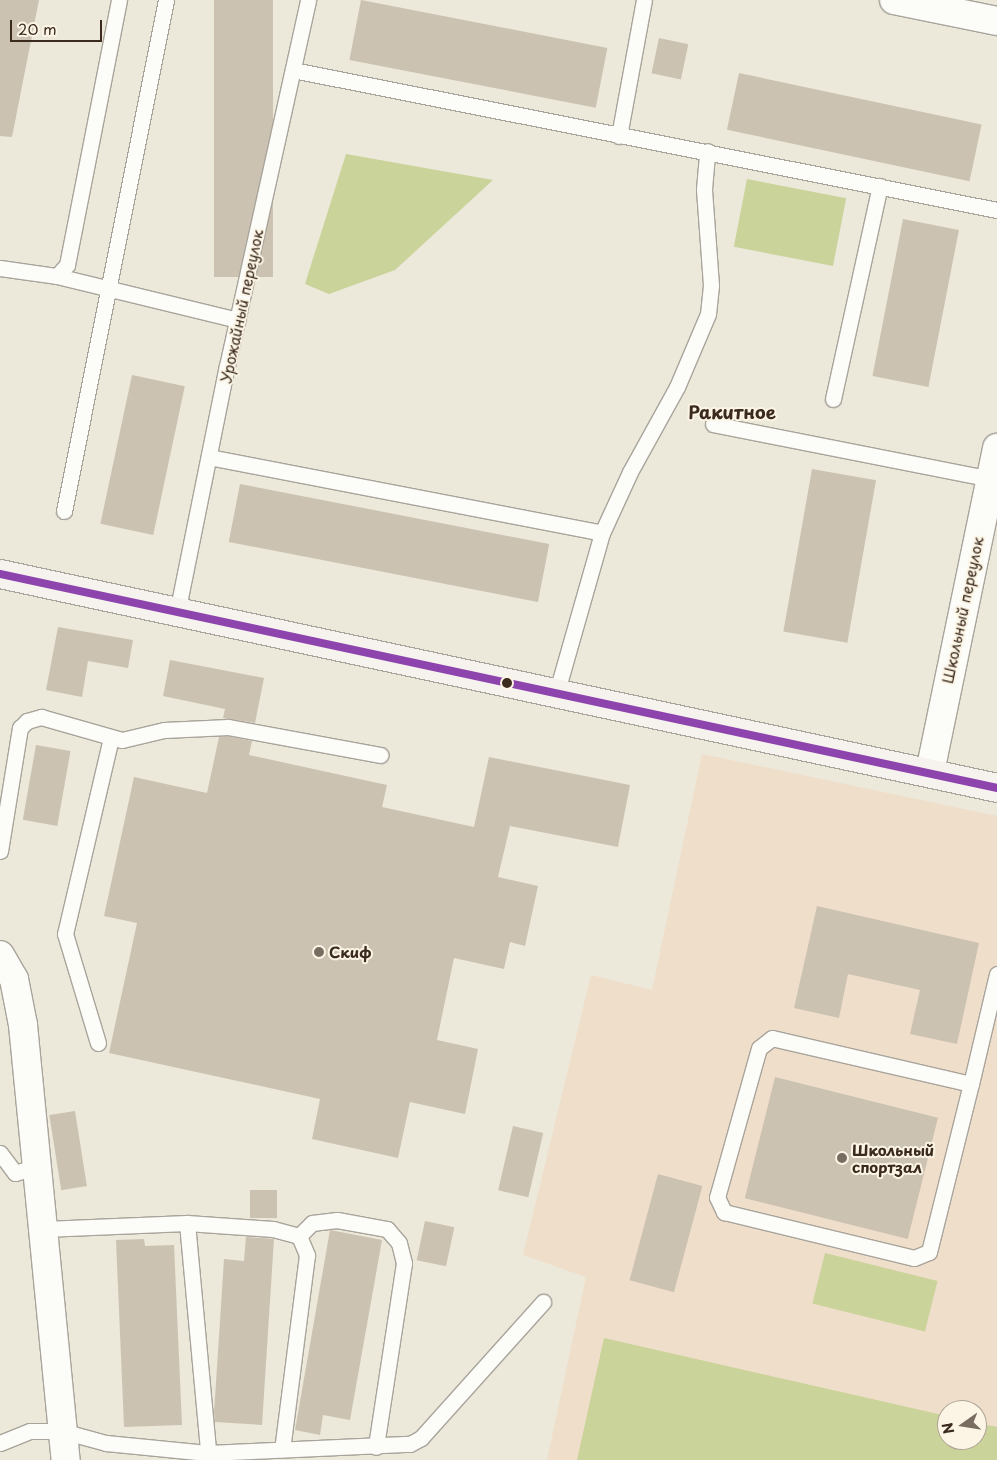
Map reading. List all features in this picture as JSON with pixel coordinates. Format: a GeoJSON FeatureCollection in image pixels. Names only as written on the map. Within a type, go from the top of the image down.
{"type":"FeatureCollection","features":[{"type":"Feature","properties":{"kind":"street"},"geometry":{"type":"LineString","coordinates":[[894,0],[997,22]]}},
{"type":"Feature","properties":{"kind":"street","name":"Школьный переулок"},"geometry":{"type":"LineString","coordinates":[[930,772],[997,448]]}},
{"type":"Feature","properties":{"kind":"street"},"geometry":{"type":"LineString","coordinates":[[0,574],[177,613],[557,691],[997,788]]}},
{"type":"Feature","properties":{"kind":"street"},"geometry":{"type":"LineString","coordinates":[[1,953],[14,980],[22,1025],[18,1171],[44,1229],[66,1460]]}},
{"type":"Feature","properties":{"kind":"lane"},"geometry":{"type":"LineString","coordinates":[[57,276],[67,265],[119,0]]}},
{"type":"Feature","properties":{"kind":"lane"},"geometry":{"type":"LineString","coordinates":[[64,511],[166,0]]}},
{"type":"Feature","properties":{"kind":"lane","name":"Урожайный переулок"},"geometry":{"type":"LineString","coordinates":[[177,613],[238,320],[308,0]]}},
{"type":"Feature","properties":{"kind":"lane"},"geometry":{"type":"LineString","coordinates":[[620,136],[644,0]]}},
{"type":"Feature","properties":{"kind":"lane"},"geometry":{"type":"LineString","coordinates":[[293,70],[997,210]]}},
{"type":"Feature","properties":{"kind":"lane"},"geometry":{"type":"LineString","coordinates":[[557,691],[602,533],[630,472],[680,379],[708,314],[711,285],[704,189],[707,152]]}},
{"type":"Feature","properties":{"kind":"lane"},"geometry":{"type":"LineString","coordinates":[[833,399],[880,186]]}},
{"type":"Feature","properties":{"kind":"lane"},"geometry":{"type":"LineString","coordinates":[[0,268],[57,276],[238,320]]}},
{"type":"Feature","properties":{"kind":"lane"},"geometry":{"type":"LineString","coordinates":[[713,424],[990,480]]}},
{"type":"Feature","properties":{"kind":"lane"},"geometry":{"type":"LineString","coordinates":[[209,457],[602,533]]}},
{"type":"Feature","properties":{"kind":"lane"},"geometry":{"type":"LineString","coordinates":[[0,851],[20,728],[27,721],[41,717],[122,740],[197,726],[228,727],[380,756]]}},
{"type":"Feature","properties":{"kind":"lane"},"geometry":{"type":"LineString","coordinates":[[98,1043],[65,934],[110,738]]}},
{"type":"Feature","properties":{"kind":"lane"},"geometry":{"type":"LineString","coordinates":[[971,1084],[772,1038],[759,1048],[717,1197],[724,1212],[914,1258],[929,1252],[971,1084],[997,974]]}},
{"type":"Feature","properties":{"kind":"lane"},"geometry":{"type":"LineString","coordinates":[[0,1153],[18,1171]]}},
{"type":"Feature","properties":{"kind":"lane"},"geometry":{"type":"LineString","coordinates":[[299,1236],[312,1223],[337,1220],[386,1229],[399,1243],[404,1263],[376,1447]]}},
{"type":"Feature","properties":{"kind":"lane"},"geometry":{"type":"LineString","coordinates":[[187,1224],[209,1456]]}},
{"type":"Feature","properties":{"kind":"lane"},"geometry":{"type":"LineString","coordinates":[[44,1229],[187,1224],[273,1229],[299,1236]]}},
{"type":"Feature","properties":{"kind":"lane"},"geometry":{"type":"LineString","coordinates":[[282,1449],[306,1255],[299,1236]]}},
{"type":"Feature","properties":{"kind":"lane"},"geometry":{"type":"LineString","coordinates":[[0,1443],[30,1431],[62,1430],[106,1443],[209,1456],[282,1449],[376,1447],[410,1444],[421,1438],[543,1302]]}},
{"type":"Feature","properties":{"kind":"shaded area"},"geometry":{"type":"Polygon","coordinates":[[[702,754],[997,816],[997,1460],[547,1460],[586,1277],[523,1255],[591,975],[652,990],[702,754]]]}},
{"type":"Feature","properties":{"kind":"green space"},"geometry":{"type":"Polygon","coordinates":[[[346,154],[493,180],[395,270],[329,294],[305,284],[346,154]]]}},
{"type":"Feature","properties":{"kind":"green space"},"geometry":{"type":"Polygon","coordinates":[[[747,179],[846,198],[833,266],[734,247],[747,179]]]}},
{"type":"Feature","properties":{"kind":"green space"},"geometry":{"type":"Polygon","coordinates":[[[825,1253],[938,1281],[925,1332],[812,1303],[825,1253]]]}},
{"type":"Feature","properties":{"kind":"green space"},"geometry":{"type":"Polygon","coordinates":[[[604,1338],[937,1414],[937,1450],[987,1450],[987,1425],[997,1427],[997,1460],[577,1460],[604,1338]]]}},
{"type":"Feature","properties":{"kind":"building"},"geometry":{"type":"Polygon","coordinates":[[[0,0],[39,0],[12,137],[0,136],[0,0]]]}},
{"type":"Feature","properties":{"kind":"building"},"geometry":{"type":"Polygon","coordinates":[[[214,0],[273,0],[273,277],[214,277],[214,0]]]}},
{"type":"Feature","properties":{"kind":"building"},"geometry":{"type":"Polygon","coordinates":[[[361,0],[607,48],[596,108],[349,60],[361,0]]]}},
{"type":"Feature","properties":{"kind":"building"},"geometry":{"type":"Polygon","coordinates":[[[659,38],[688,44],[681,79],[652,73],[659,38]]]}},
{"type":"Feature","properties":{"kind":"building"},"geometry":{"type":"Polygon","coordinates":[[[739,73],[982,125],[970,181],[727,130],[739,73]]]}},
{"type":"Feature","properties":{"kind":"building"},"geometry":{"type":"Polygon","coordinates":[[[903,219],[959,230],[928,387],[872,376],[903,219]]]}},
{"type":"Feature","properties":{"kind":"building"},"geometry":{"type":"Polygon","coordinates":[[[132,375],[185,386],[153,535],[100,524],[132,375]]]}},
{"type":"Feature","properties":{"kind":"building"},"geometry":{"type":"Polygon","coordinates":[[[812,469],[876,480],[847,643],[783,631],[812,469]]]}},
{"type":"Feature","properties":{"kind":"building"},"geometry":{"type":"Polygon","coordinates":[[[240,484],[549,544],[538,602],[229,542],[240,484]]]}},
{"type":"Feature","properties":{"kind":"building"},"geometry":{"type":"Polygon","coordinates":[[[58,627],[133,640],[128,668],[88,661],[82,697],[46,690],[58,627]]]}},
{"type":"Feature","properties":{"kind":"building"},"geometry":{"type":"Polygon","coordinates":[[[170,660],[264,678],[255,723],[223,718],[225,709],[163,696],[170,660]]]}},
{"type":"Feature","properties":{"kind":"building","name":"Скиф"},"geometry":{"type":"Polygon","coordinates":[[[227,736],[252,741],[249,755],[387,785],[382,807],[474,827],[489,757],[630,785],[618,847],[510,826],[498,877],[538,886],[525,946],[510,942],[504,969],[454,958],[437,1040],[478,1049],[465,1114],[410,1102],[398,1158],[312,1139],[320,1099],[109,1053],[137,923],[104,916],[134,777],[207,793],[219,737],[227,736]]]}},
{"type":"Feature","properties":{"kind":"building"},"geometry":{"type":"Polygon","coordinates":[[[36,745],[70,751],[57,826],[23,820],[36,745]]]}},
{"type":"Feature","properties":{"kind":"building"},"geometry":{"type":"Polygon","coordinates":[[[817,906],[979,943],[957,1044],[910,1034],[920,990],[848,974],[839,1018],[794,1008],[817,906]]]}},
{"type":"Feature","properties":{"kind":"building","name":"Школьный спортзал"},"geometry":{"type":"Polygon","coordinates":[[[775,1077],[938,1118],[908,1239],[745,1198],[775,1077]]]}},
{"type":"Feature","properties":{"kind":"building"},"geometry":{"type":"Polygon","coordinates":[[[75,1111],[87,1186],[61,1190],[49,1115],[75,1111]]]}},
{"type":"Feature","properties":{"kind":"building"},"geometry":{"type":"Polygon","coordinates":[[[513,1126],[543,1133],[528,1197],[498,1190],[513,1126]]]}},
{"type":"Feature","properties":{"kind":"building"},"geometry":{"type":"Polygon","coordinates":[[[658,1174],[702,1186],[674,1292],[630,1280],[658,1174]]]}},
{"type":"Feature","properties":{"kind":"building"},"geometry":{"type":"Polygon","coordinates":[[[250,1190],[277,1190],[277,1218],[250,1218],[250,1190]]]}},
{"type":"Feature","properties":{"kind":"building"},"geometry":{"type":"Polygon","coordinates":[[[425,1221],[454,1227],[446,1266],[417,1260],[425,1221]]]}},
{"type":"Feature","properties":{"kind":"building"},"geometry":{"type":"Polygon","coordinates":[[[330,1230],[382,1240],[350,1420],[323,1415],[320,1435],[295,1430],[330,1230]]]}},
{"type":"Feature","properties":{"kind":"building"},"geometry":{"type":"Polygon","coordinates":[[[246,1237],[274,1239],[262,1425],[215,1422],[214,1413],[224,1259],[244,1261],[246,1237]]]}},
{"type":"Feature","properties":{"kind":"building"},"geometry":{"type":"Polygon","coordinates":[[[144,1239],[145,1246],[174,1245],[182,1425],[124,1427],[116,1240],[144,1239]]]}},
{"type":"Feature","properties":{"kind":"transit line"},"geometry":{"type":"LineString","coordinates":[[0,574],[997,788]]}},
{"type":"Feature","properties":{"kind":"place","name":"Скиф"},"geometry":{"type":"Point","coordinates":[319,952]}},
{"type":"Feature","properties":{"kind":"place","name":"Школьный спортзал"},"geometry":{"type":"Point","coordinates":[842,1158]}},
{"type":"Feature","properties":{"kind":"district","name":"Ракитное"},"geometry":{"type":"Point","coordinates":[732,412]}}]}
